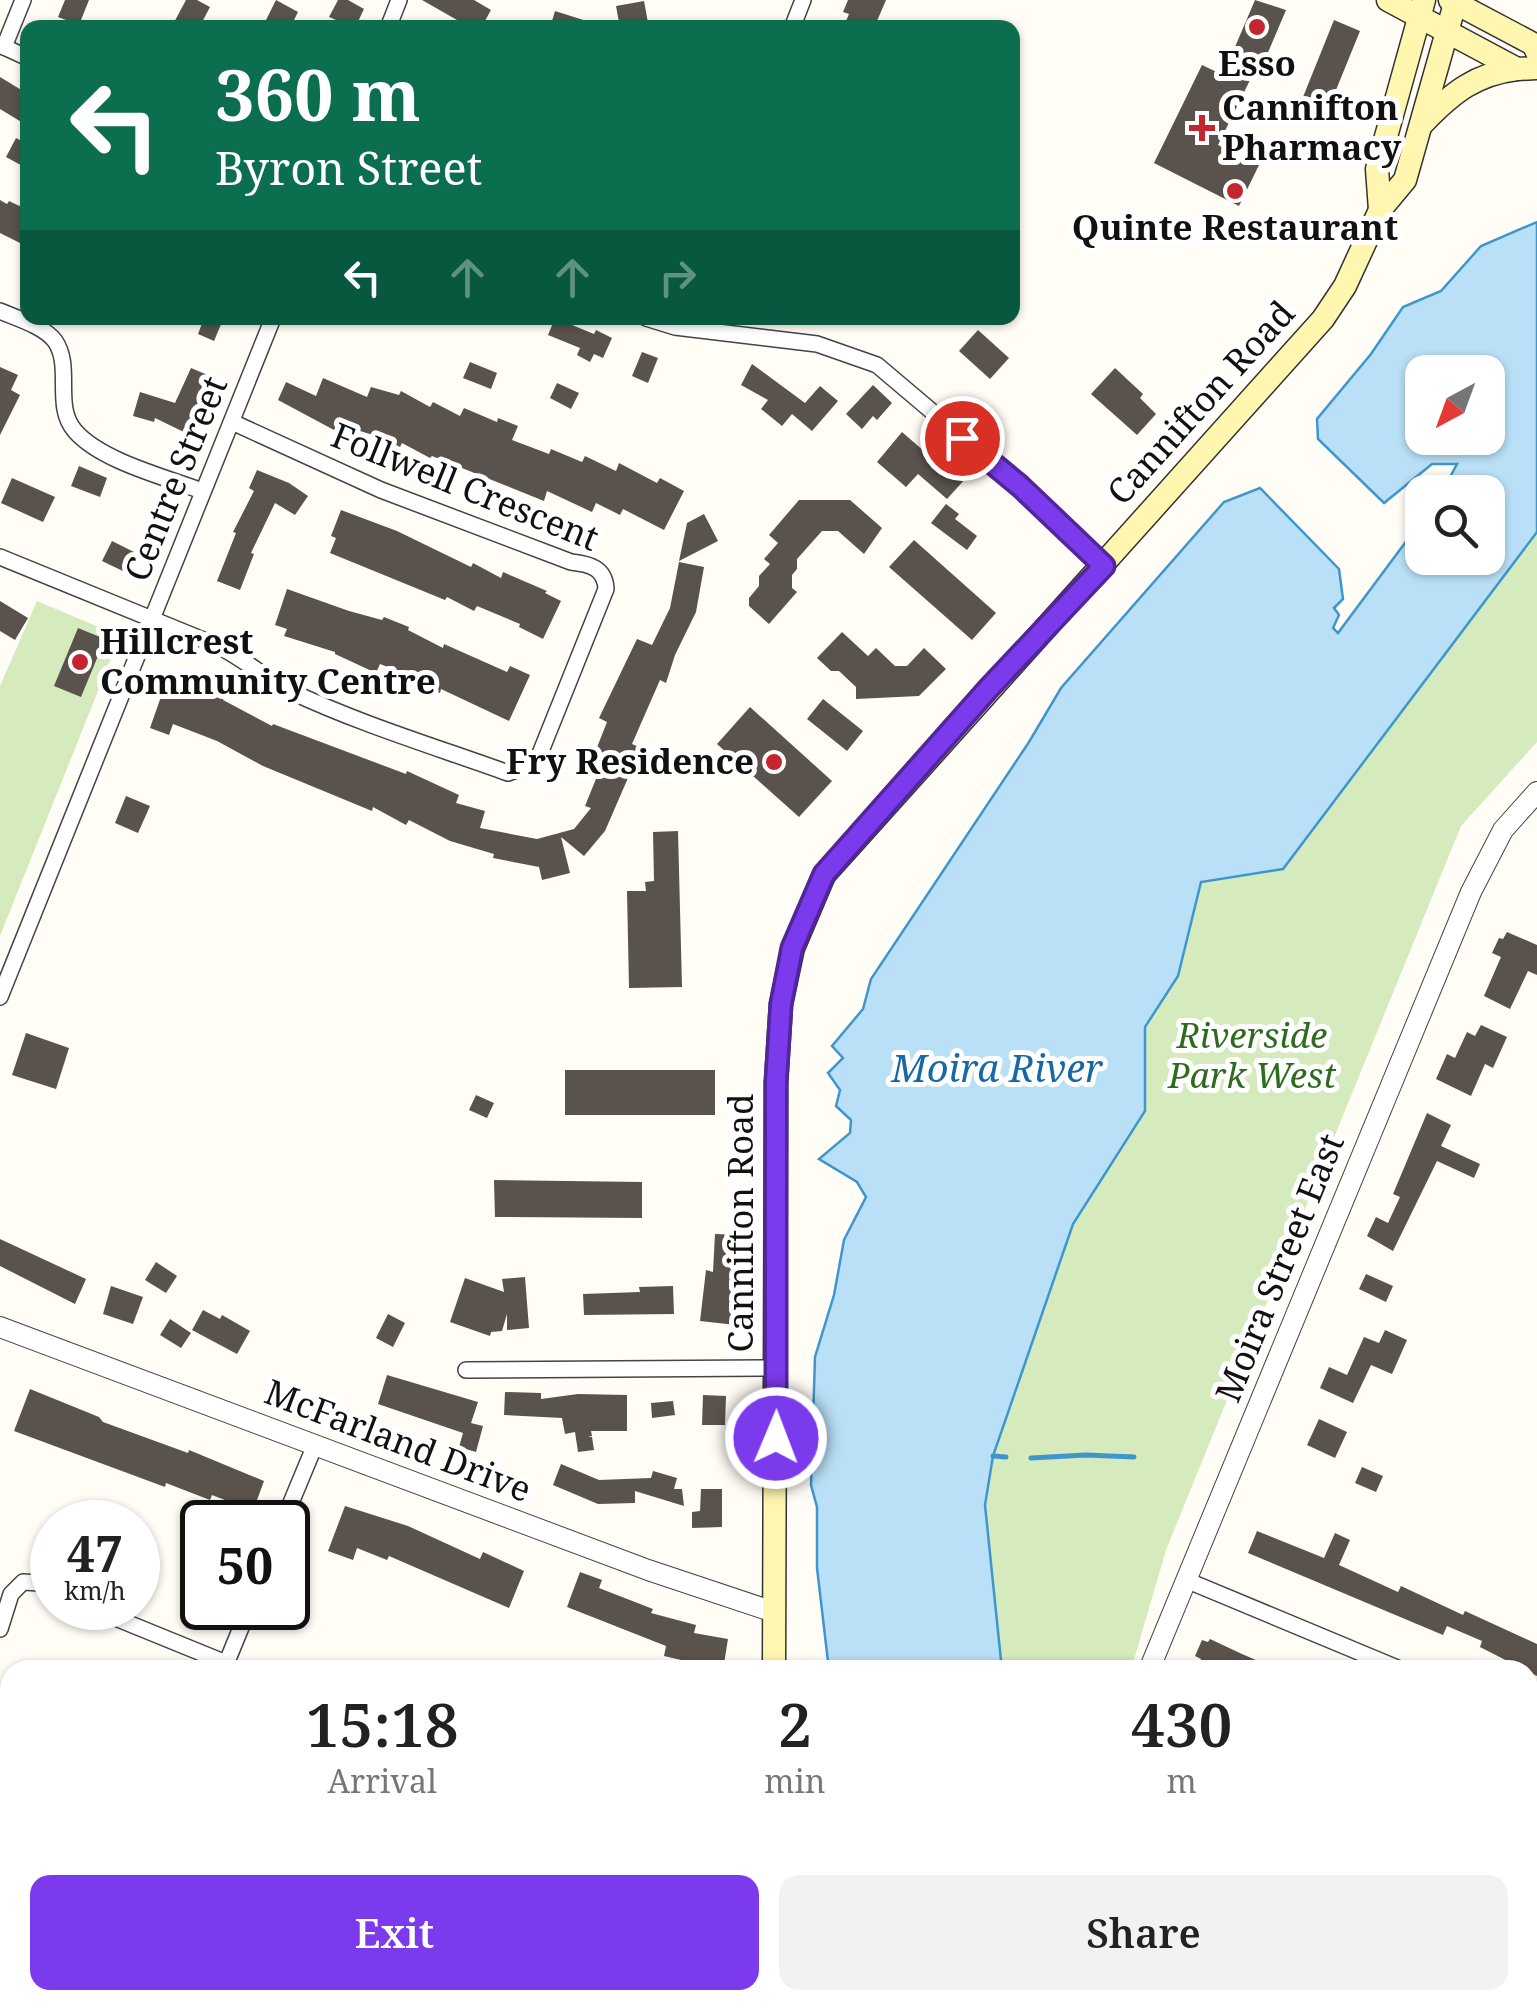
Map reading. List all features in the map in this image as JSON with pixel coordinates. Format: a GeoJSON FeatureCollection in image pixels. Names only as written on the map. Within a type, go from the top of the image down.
{"type":"FeatureCollection","features":[{"type":"Feature","properties":{"kind":"main road"},"geometry":{"type":"LineString","coordinates":[[1388,0],[1422,8],[1447,31],[1527,68]]}},
{"type":"Feature","properties":{"kind":"main road"},"geometry":{"type":"LineString","coordinates":[[1454,1],[1532,44],[1537,52]]}},
{"type":"Feature","properties":{"kind":"main road","name":"Cannifton Road"},"geometry":{"type":"LineString","coordinates":[[774,1660],[776,1082],[781,1004],[792,948],[824,874],[1323,319],[1345,286],[1380,210],[1405,180],[1454,1]]}},
{"type":"Feature","properties":{"kind":"main road","name":"Cannifton Road"},"geometry":{"type":"LineString","coordinates":[[1380,210],[1377,169],[1422,8]]}},
{"type":"Feature","properties":{"kind":"main road"},"geometry":{"type":"LineString","coordinates":[[1422,124],[1464,86],[1496,72],[1527,68]]}},
{"type":"Feature","properties":{"kind":"street"},"geometry":{"type":"LineString","coordinates":[[2,46],[23,0]]}},
{"type":"Feature","properties":{"kind":"street"},"geometry":{"type":"LineString","coordinates":[[26,325],[54,340],[62,367],[66,416],[74,430],[94,448],[202,491]]}},
{"type":"Feature","properties":{"kind":"street","name":"Centre Street"},"geometry":{"type":"LineString","coordinates":[[0,997],[270,325]]}},
{"type":"Feature","properties":{"kind":"street"},"geometry":{"type":"LineString","coordinates":[[695,325],[817,344],[877,366],[1020,486],[1104,566]]}},
{"type":"Feature","properties":{"kind":"street","name":"Follwell Crescent"},"geometry":{"type":"LineString","coordinates":[[152,620],[240,656],[292,692],[508,773],[518,771],[539,756],[606,588],[601,572],[589,564],[571,562],[381,490],[232,422]]}},
{"type":"Feature","properties":{"kind":"street"},"geometry":{"type":"LineString","coordinates":[[0,557],[152,620]]}},
{"type":"Feature","properties":{"kind":"street","name":"Moira Street East"},"geometry":{"type":"LineString","coordinates":[[1154,1660],[1471,892],[1502,830],[1537,792]]}},
{"type":"Feature","properties":{"kind":"street","name":"McFarland Drive"},"geometry":{"type":"LineString","coordinates":[[0,1327],[648,1570],[774,1612]]}},
{"type":"Feature","properties":{"kind":"street"},"geometry":{"type":"LineString","coordinates":[[466,1370],[776,1368]]}},
{"type":"Feature","properties":{"kind":"street"},"geometry":{"type":"LineString","coordinates":[[292,1500],[315,1445]]}},
{"type":"Feature","properties":{"kind":"street"},"geometry":{"type":"LineString","coordinates":[[1186,1580],[1378,1660]]}},
{"type":"Feature","properties":{"kind":"street"},"geometry":{"type":"LineString","coordinates":[[0,1629],[11,1594],[23,1582],[30,1583]]}},
{"type":"Feature","properties":{"kind":"street"},"geometry":{"type":"LineString","coordinates":[[142,1630],[211,1660]]}},
{"type":"Feature","properties":{"kind":"street"},"geometry":{"type":"LineString","coordinates":[[227,1660],[240,1630]]}},
{"type":"Feature","properties":{"kind":"green space","name":"Riverside Park West"},"geometry":{"type":"Polygon","coordinates":[[[1537,532],[1537,742],[1461,826],[1166,1550],[1134,1660],[1001,1660],[985,1505],[993,1456],[1073,1224],[1145,1111],[1145,1027],[1178,976],[1201,882],[1283,869],[1537,532]]]}},
{"type":"Feature","properties":{"kind":"green space"},"geometry":{"type":"Polygon","coordinates":[[[37,601],[120,636],[0,936],[0,686],[37,601]]]}},
{"type":"Feature","properties":{"kind":"water","name":"Moira River"},"geometry":{"type":"Polygon","coordinates":[[[1537,222],[1537,532],[1505,574],[1505,475],[1451,475],[1457,464],[1432,464],[1418,475],[1405,475],[1405,486],[1384,503],[1318,439],[1317,419],[1371,354],[1403,307],[1441,291],[1481,246],[1537,222]]]}},
{"type":"Feature","properties":{"kind":"water","name":"Moira River"},"geometry":{"type":"Polygon","coordinates":[[[1260,488],[1339,569],[1343,599],[1334,608],[1339,615],[1333,628],[1338,633],[1405,543],[1405,575],[1505,575],[1283,869],[1201,882],[1178,976],[1145,1027],[1145,1111],[1073,1224],[993,1456],[985,1505],[1001,1660],[828,1660],[817,1568],[817,1507],[811,1485],[815,1357],[834,1295],[844,1240],[866,1197],[857,1182],[819,1159],[850,1133],[851,1120],[836,1106],[840,1090],[828,1073],[843,1058],[832,1046],[863,1009],[871,979],[1061,688],[1224,502],[1260,488]]]}},
{"type":"Feature","properties":{"kind":"building"},"geometry":{"type":"Polygon","coordinates":[[[65,0],[89,0],[81,20],[58,17],[65,0]]]}},
{"type":"Feature","properties":{"kind":"building"},"geometry":{"type":"Polygon","coordinates":[[[186,0],[197,0],[210,7],[203,20],[175,20],[186,0]]]}},
{"type":"Feature","properties":{"kind":"building"},"geometry":{"type":"Polygon","coordinates":[[[276,0],[298,12],[294,20],[266,20],[276,0]]]}},
{"type":"Feature","properties":{"kind":"building"},"geometry":{"type":"Polygon","coordinates":[[[338,0],[348,0],[364,9],[359,20],[329,17],[338,0]]]}},
{"type":"Feature","properties":{"kind":"building"},"geometry":{"type":"Polygon","coordinates":[[[422,0],[474,0],[491,10],[485,20],[457,20],[422,0]]]}},
{"type":"Feature","properties":{"kind":"building"},"geometry":{"type":"Polygon","coordinates":[[[848,0],[886,0],[877,20],[846,20],[849,14],[843,12],[848,0]]]}},
{"type":"Feature","properties":{"kind":"building"},"geometry":{"type":"Polygon","coordinates":[[[1255,0],[1286,10],[1258,76],[1253,74],[1218,145],[1259,165],[1239,206],[1154,163],[1202,65],[1223,75],[1255,0]]]}},
{"type":"Feature","properties":{"kind":"building"},"geometry":{"type":"Polygon","coordinates":[[[644,1],[648,20],[619,20],[616,6],[644,1]]]}},
{"type":"Feature","properties":{"kind":"building"},"geometry":{"type":"Polygon","coordinates":[[[555,11],[583,20],[552,20],[555,11]]]}},
{"type":"Feature","properties":{"kind":"building"},"geometry":{"type":"Polygon","coordinates":[[[1334,20],[1360,31],[1325,117],[1299,107],[1334,20]]]}},
{"type":"Feature","properties":{"kind":"building"},"geometry":{"type":"Polygon","coordinates":[[[0,77],[20,89],[20,121],[0,109],[0,77]]]}},
{"type":"Feature","properties":{"kind":"building"},"geometry":{"type":"Polygon","coordinates":[[[16,138],[20,140],[20,165],[6,157],[16,138]]]}},
{"type":"Feature","properties":{"kind":"building"},"geometry":{"type":"Polygon","coordinates":[[[0,200],[20,206],[20,243],[0,233],[0,200]]]}},
{"type":"Feature","properties":{"kind":"building"},"geometry":{"type":"Polygon","coordinates":[[[201,325],[221,325],[214,341],[198,334],[201,325]]]}},
{"type":"Feature","properties":{"kind":"building"},"geometry":{"type":"Polygon","coordinates":[[[552,325],[572,325],[612,338],[603,358],[594,354],[590,362],[577,355],[580,348],[548,335],[552,325]]]}},
{"type":"Feature","properties":{"kind":"building"},"geometry":{"type":"Polygon","coordinates":[[[978,330],[1009,358],[990,379],[959,351],[978,330]]]}},
{"type":"Feature","properties":{"kind":"building"},"geometry":{"type":"Polygon","coordinates":[[[642,352],[658,358],[648,383],[632,376],[642,352]]]}},
{"type":"Feature","properties":{"kind":"building"},"geometry":{"type":"Polygon","coordinates":[[[470,362],[497,373],[491,389],[463,378],[470,362]]]}},
{"type":"Feature","properties":{"kind":"building"},"geometry":{"type":"Polygon","coordinates":[[[752,364],[805,403],[820,386],[838,401],[812,431],[792,414],[782,426],[761,409],[768,400],[741,385],[752,364]]]}},
{"type":"Feature","properties":{"kind":"building"},"geometry":{"type":"Polygon","coordinates":[[[0,367],[18,375],[11,390],[20,395],[0,435],[0,367]]]}},
{"type":"Feature","properties":{"kind":"building"},"geometry":{"type":"Polygon","coordinates":[[[191,368],[210,376],[191,420],[196,423],[190,435],[155,418],[154,422],[133,416],[140,392],[175,403],[191,368]]]}},
{"type":"Feature","properties":{"kind":"building"},"geometry":{"type":"Polygon","coordinates":[[[1115,368],[1143,394],[1140,398],[1156,414],[1137,435],[1091,394],[1115,368]]]}},
{"type":"Feature","properties":{"kind":"building"},"geometry":{"type":"Polygon","coordinates":[[[323,378],[367,397],[371,387],[399,395],[401,391],[430,407],[433,402],[460,416],[464,408],[497,422],[498,418],[518,426],[512,440],[549,454],[551,449],[582,462],[585,456],[616,471],[619,463],[657,483],[660,478],[684,491],[664,530],[623,509],[620,515],[596,503],[592,512],[547,491],[544,501],[430,458],[402,443],[400,447],[337,424],[334,430],[278,400],[286,382],[316,396],[323,378]]]}},
{"type":"Feature","properties":{"kind":"building"},"geometry":{"type":"Polygon","coordinates":[[[557,383],[579,393],[571,409],[550,398],[557,383]]]}},
{"type":"Feature","properties":{"kind":"building"},"geometry":{"type":"Polygon","coordinates":[[[873,385],[892,403],[877,420],[873,416],[862,429],[846,414],[873,385]]]}},
{"type":"Feature","properties":{"kind":"building"},"geometry":{"type":"Polygon","coordinates":[[[902,432],[940,465],[945,459],[966,478],[947,499],[918,474],[906,487],[877,462],[902,432]]]}},
{"type":"Feature","properties":{"kind":"building"},"geometry":{"type":"Polygon","coordinates":[[[79,466],[107,478],[100,497],[71,486],[79,466]]]}},
{"type":"Feature","properties":{"kind":"building"},"geometry":{"type":"Polygon","coordinates":[[[257,470],[308,496],[295,515],[275,503],[251,553],[254,554],[240,590],[217,581],[236,533],[233,532],[254,491],[249,488],[257,470]]]}},
{"type":"Feature","properties":{"kind":"building"},"geometry":{"type":"Polygon","coordinates":[[[12,478],[55,497],[43,522],[1,503],[12,478]]]}},
{"type":"Feature","properties":{"kind":"building"},"geometry":{"type":"Polygon","coordinates":[[[799,500],[850,500],[882,528],[864,554],[838,531],[822,531],[797,559],[792,588],[797,592],[769,624],[749,606],[749,598],[759,586],[759,576],[770,564],[764,559],[778,543],[769,535],[799,500]]]}},
{"type":"Feature","properties":{"kind":"building"},"geometry":{"type":"Polygon","coordinates":[[[946,504],[959,514],[955,519],[977,536],[967,550],[931,523],[946,504]]]}},
{"type":"Feature","properties":{"kind":"building"},"geometry":{"type":"Polygon","coordinates":[[[341,510],[397,531],[471,567],[473,563],[501,578],[503,572],[547,591],[561,601],[543,639],[519,627],[520,624],[477,606],[474,611],[330,553],[336,538],[331,536],[341,510]]]}},
{"type":"Feature","properties":{"kind":"building"},"geometry":{"type":"Polygon","coordinates":[[[704,514],[718,541],[679,561],[687,523],[704,514]]]}},
{"type":"Feature","properties":{"kind":"building"},"geometry":{"type":"Polygon","coordinates":[[[914,540],[996,613],[972,640],[889,567],[914,540]]]}},
{"type":"Feature","properties":{"kind":"building"},"geometry":{"type":"Polygon","coordinates":[[[112,541],[138,554],[129,574],[102,561],[112,541]]]}},
{"type":"Feature","properties":{"kind":"building"},"geometry":{"type":"Polygon","coordinates":[[[679,562],[704,567],[696,612],[666,683],[660,680],[632,744],[641,748],[605,831],[584,856],[561,837],[570,873],[542,880],[539,867],[493,858],[494,854],[450,841],[409,820],[406,825],[373,807],[372,811],[263,766],[217,741],[173,724],[169,735],[150,728],[170,671],[225,694],[223,700],[272,726],[406,774],[407,771],[459,795],[456,803],[485,811],[480,828],[537,839],[574,829],[591,808],[585,806],[602,764],[592,760],[607,722],[599,718],[637,639],[652,645],[670,608],[679,562]]]}},
{"type":"Feature","properties":{"kind":"building"},"geometry":{"type":"Polygon","coordinates":[[[287,589],[349,611],[382,620],[384,617],[443,648],[444,644],[507,672],[510,666],[530,675],[509,721],[441,689],[440,693],[411,681],[413,677],[380,664],[376,673],[335,652],[284,636],[287,629],[275,625],[287,589]]]}},
{"type":"Feature","properties":{"kind":"building"},"geometry":{"type":"Polygon","coordinates":[[[0,601],[28,618],[15,640],[0,631],[0,601]]]}},
{"type":"Feature","properties":{"kind":"building","name":"Hillcrest Community Centre"},"geometry":{"type":"Polygon","coordinates":[[[78,628],[105,639],[81,697],[54,686],[78,628]]]}},
{"type":"Feature","properties":{"kind":"building"},"geometry":{"type":"Polygon","coordinates":[[[842,632],[868,656],[876,648],[895,666],[907,666],[924,648],[946,669],[919,696],[856,699],[856,687],[817,658],[842,632]]]}},
{"type":"Feature","properties":{"kind":"building"},"geometry":{"type":"Polygon","coordinates":[[[823,699],[863,731],[847,751],[807,719],[823,699]]]}},
{"type":"Feature","properties":{"kind":"building","name":"Fry Residence"},"geometry":{"type":"Polygon","coordinates":[[[750,707],[832,781],[799,817],[717,744],[750,707]]]}},
{"type":"Feature","properties":{"kind":"building"},"geometry":{"type":"Polygon","coordinates":[[[126,796],[150,806],[138,833],[115,823],[126,796]]]}},
{"type":"Feature","properties":{"kind":"building"},"geometry":{"type":"Polygon","coordinates":[[[678,831],[682,987],[629,988],[627,891],[646,891],[645,882],[654,881],[653,832],[678,831]]]}},
{"type":"Feature","properties":{"kind":"building"},"geometry":{"type":"Polygon","coordinates":[[[1507,932],[1537,945],[1537,975],[1528,971],[1510,1009],[1484,996],[1501,957],[1492,953],[1499,938],[1503,939],[1507,932]]]}},
{"type":"Feature","properties":{"kind":"building"},"geometry":{"type":"Polygon","coordinates":[[[1481,1025],[1507,1037],[1493,1068],[1485,1064],[1471,1096],[1436,1079],[1447,1054],[1455,1058],[1467,1032],[1475,1036],[1481,1025]]]}},
{"type":"Feature","properties":{"kind":"building"},"geometry":{"type":"Polygon","coordinates":[[[26,1033],[69,1048],[56,1089],[12,1075],[26,1033]]]}},
{"type":"Feature","properties":{"kind":"building"},"geometry":{"type":"Polygon","coordinates":[[[565,1070],[715,1070],[715,1115],[565,1115],[565,1070]]]}},
{"type":"Feature","properties":{"kind":"building"},"geometry":{"type":"Polygon","coordinates":[[[476,1095],[494,1103],[487,1118],[469,1110],[476,1095]]]}},
{"type":"Feature","properties":{"kind":"building"},"geometry":{"type":"Polygon","coordinates":[[[1427,1113],[1451,1125],[1441,1146],[1480,1164],[1474,1178],[1437,1161],[1393,1251],[1367,1236],[1376,1217],[1388,1223],[1400,1197],[1393,1194],[1427,1113]]]}},
{"type":"Feature","properties":{"kind":"building"},"geometry":{"type":"Polygon","coordinates":[[[494,1180],[642,1182],[642,1218],[495,1217],[494,1180]]]}},
{"type":"Feature","properties":{"kind":"building"},"geometry":{"type":"Polygon","coordinates":[[[715,1234],[742,1235],[743,1267],[735,1304],[736,1325],[700,1321],[706,1270],[713,1272],[715,1234]]]}},
{"type":"Feature","properties":{"kind":"building"},"geometry":{"type":"Polygon","coordinates":[[[0,1239],[86,1279],[75,1304],[0,1266],[0,1239]]]}},
{"type":"Feature","properties":{"kind":"building"},"geometry":{"type":"Polygon","coordinates":[[[156,1262],[177,1276],[166,1293],[145,1280],[156,1262]]]}},
{"type":"Feature","properties":{"kind":"building"},"geometry":{"type":"Polygon","coordinates":[[[1366,1274],[1393,1286],[1386,1302],[1359,1289],[1366,1274]]]}},
{"type":"Feature","properties":{"kind":"building"},"geometry":{"type":"Polygon","coordinates":[[[525,1277],[529,1328],[507,1330],[507,1314],[502,1331],[491,1332],[490,1336],[450,1322],[465,1278],[504,1292],[502,1279],[525,1277]]]}},
{"type":"Feature","properties":{"kind":"building"},"geometry":{"type":"Polygon","coordinates":[[[111,1286],[143,1297],[133,1324],[103,1314],[111,1286]]]}},
{"type":"Feature","properties":{"kind":"building"},"geometry":{"type":"Polygon","coordinates":[[[673,1286],[674,1314],[584,1315],[583,1294],[640,1292],[639,1287],[673,1286]]]}},
{"type":"Feature","properties":{"kind":"building"},"geometry":{"type":"Polygon","coordinates":[[[203,1310],[220,1319],[222,1315],[250,1331],[237,1354],[192,1330],[203,1310]]]}},
{"type":"Feature","properties":{"kind":"building"},"geometry":{"type":"Polygon","coordinates":[[[388,1314],[405,1323],[393,1347],[376,1338],[388,1314]]]}},
{"type":"Feature","properties":{"kind":"building"},"geometry":{"type":"Polygon","coordinates":[[[170,1319],[191,1333],[181,1348],[160,1335],[170,1319]]]}},
{"type":"Feature","properties":{"kind":"building"},"geometry":{"type":"Polygon","coordinates":[[[1385,1330],[1407,1340],[1392,1374],[1371,1365],[1353,1403],[1320,1388],[1329,1367],[1347,1375],[1364,1337],[1379,1343],[1385,1330]]]}},
{"type":"Feature","properties":{"kind":"building"},"geometry":{"type":"Polygon","coordinates":[[[387,1375],[478,1402],[471,1423],[483,1426],[476,1452],[459,1447],[463,1433],[378,1404],[387,1375]]]}},
{"type":"Feature","properties":{"kind":"building"},"geometry":{"type":"Polygon","coordinates":[[[30,1389],[103,1422],[188,1453],[189,1450],[264,1481],[257,1500],[225,1500],[212,1495],[210,1500],[14,1431],[30,1389]]]}},
{"type":"Feature","properties":{"kind":"building"},"geometry":{"type":"Polygon","coordinates":[[[505,1392],[541,1393],[541,1399],[578,1394],[627,1395],[627,1431],[591,1431],[592,1436],[588,1436],[592,1437],[594,1450],[578,1452],[575,1432],[565,1434],[562,1418],[504,1415],[505,1392]]]}},
{"type":"Feature","properties":{"kind":"building"},"geometry":{"type":"Polygon","coordinates":[[[703,1395],[726,1396],[725,1425],[702,1425],[703,1395]]]}},
{"type":"Feature","properties":{"kind":"building"},"geometry":{"type":"Polygon","coordinates":[[[673,1401],[675,1415],[652,1418],[651,1403],[673,1401]]]}},
{"type":"Feature","properties":{"kind":"building"},"geometry":{"type":"Polygon","coordinates":[[[1319,1419],[1347,1432],[1335,1458],[1307,1445],[1319,1419]]]}},
{"type":"Feature","properties":{"kind":"building"},"geometry":{"type":"Polygon","coordinates":[[[561,1464],[599,1480],[651,1478],[653,1471],[677,1478],[674,1489],[682,1489],[684,1506],[635,1491],[635,1503],[598,1504],[553,1485],[561,1464]]]}},
{"type":"Feature","properties":{"kind":"building"},"geometry":{"type":"Polygon","coordinates":[[[1362,1467],[1383,1476],[1376,1492],[1355,1483],[1362,1467]]]}},
{"type":"Feature","properties":{"kind":"building"},"geometry":{"type":"Polygon","coordinates":[[[701,1489],[722,1489],[722,1527],[692,1528],[692,1512],[700,1511],[701,1489]]]}},
{"type":"Feature","properties":{"kind":"building"},"geometry":{"type":"Polygon","coordinates":[[[345,1506],[408,1526],[480,1559],[483,1552],[524,1571],[509,1608],[389,1556],[387,1560],[357,1548],[353,1560],[328,1551],[345,1506]]]}},
{"type":"Feature","properties":{"kind":"building"},"geometry":{"type":"Polygon","coordinates":[[[1257,1531],[1324,1558],[1335,1533],[1350,1540],[1339,1565],[1398,1592],[1401,1586],[1463,1615],[1465,1611],[1537,1644],[1537,1660],[1506,1660],[1480,1647],[1482,1641],[1447,1626],[1443,1635],[1248,1553],[1257,1531]]]}},
{"type":"Feature","properties":{"kind":"building"},"geometry":{"type":"Polygon","coordinates":[[[580,1572],[602,1580],[599,1588],[653,1609],[651,1613],[696,1625],[694,1633],[728,1639],[725,1660],[664,1656],[666,1646],[567,1607],[580,1572]]]}},
{"type":"Feature","properties":{"kind":"building"},"geometry":{"type":"Polygon","coordinates":[[[1210,1639],[1257,1660],[1201,1660],[1195,1656],[1202,1640],[1210,1639]]]}},
{"type":"Feature","properties":{"kind":"waterway"},"geometry":{"type":"LineString","coordinates":[[993,1456],[1006,1457]]}},
{"type":"Feature","properties":{"kind":"waterway"},"geometry":{"type":"LineString","coordinates":[[1031,1458],[1134,1457]]}},
{"type":"Feature","properties":{"kind":"place","name":"Esso"},"geometry":{"type":"Point","coordinates":[1257,27]}},
{"type":"Feature","properties":{"kind":"place","name":"Cannifton Pharmacy"},"geometry":{"type":"Point","coordinates":[1202,128]}},
{"type":"Feature","properties":{"kind":"place","name":"Quinte Restaurant"},"geometry":{"type":"Point","coordinates":[1235,191]}},
{"type":"Feature","properties":{"kind":"place","name":"Hillcrest Community Centre"},"geometry":{"type":"Point","coordinates":[80,662]}},
{"type":"Feature","properties":{"kind":"place","name":"Fry Residence"},"geometry":{"type":"Point","coordinates":[774,762]}},
{"type":"Feature","properties":{"kind":"route"},"geometry":{"type":"LineString","coordinates":[[776,1438],[776,1082],[781,1004],[792,948],[824,874],[989,688],[1104,566],[1020,486],[962,438]]}}]}
